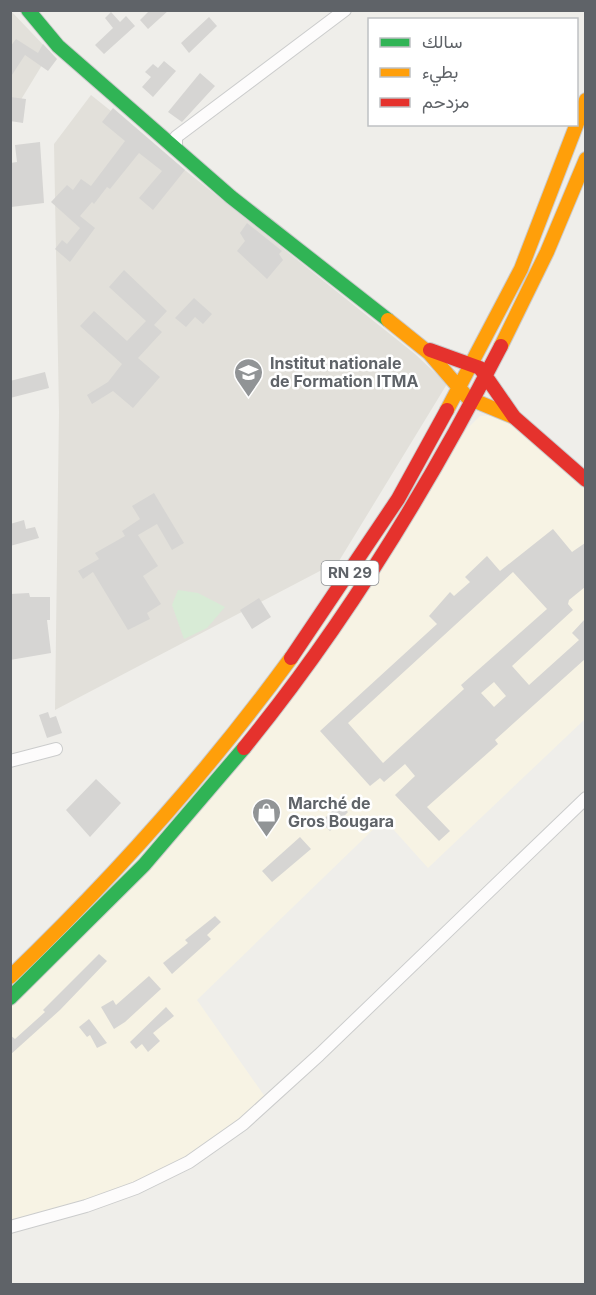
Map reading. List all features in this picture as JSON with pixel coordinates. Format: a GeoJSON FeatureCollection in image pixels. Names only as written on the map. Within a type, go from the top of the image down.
{"type":"FeatureCollection","features":[{"type":"Feature","properties":{"kind":"main road"},"geometry":{"type":"LineString","coordinates":[[28,10],[57,46],[231,197],[424,348],[439,363],[458,389],[473,401],[514,417]]}},
{"type":"Feature","properties":{"kind":"main road","name":"RN 29"},"geometry":{"type":"LineString","coordinates":[[578,122],[585,100]]}},
{"type":"Feature","properties":{"kind":"main road","name":"RN 29"},"geometry":{"type":"LineString","coordinates":[[10,977],[113,876],[170,813],[232,737],[351,572],[399,497],[520,271],[567,156],[577,126]]}},
{"type":"Feature","properties":{"kind":"main road","name":"RN 29"},"geometry":{"type":"LineString","coordinates":[[10,998],[50,962],[144,864],[245,746],[312,658],[406,518],[473,401],[544,258],[585,159]]}},
{"type":"Feature","properties":{"kind":"main road"},"geometry":{"type":"LineString","coordinates":[[424,348],[480,368],[514,417],[585,480]]}},
{"type":"Feature","properties":{"kind":"street"},"geometry":{"type":"LineString","coordinates":[[176,149],[176,137],[345,10]]}},
{"type":"Feature","properties":{"kind":"street"},"geometry":{"type":"LineString","coordinates":[[10,761],[56,749]]}},
{"type":"Feature","properties":{"kind":"street"},"geometry":{"type":"LineString","coordinates":[[10,1227],[86,1206],[136,1188],[189,1162],[243,1124],[319,1055],[585,798]]}},
{"type":"Feature","properties":{"kind":"shaded area"},"geometry":{"type":"Polygon","coordinates":[[[11,11],[50,52],[11,116],[11,11]]]}},
{"type":"Feature","properties":{"kind":"shaded area","name":"Institut nationale de Formation ITMA"},"geometry":{"type":"Polygon","coordinates":[[[91,95],[415,354],[447,384],[339,561],[55,710],[59,412],[54,144],[91,95]]]}},
{"type":"Feature","properties":{"kind":"shaded area","name":"Marché de Gros Bougara"},"geometry":{"type":"Polygon","coordinates":[[[495,415],[514,423],[585,482],[585,719],[428,868],[384,819],[197,1000],[268,1101],[189,1162],[136,1188],[11,1227],[11,998],[50,961],[449,447],[480,416],[495,415]]]}},
{"type":"Feature","properties":{"kind":"green space"},"geometry":{"type":"Polygon","coordinates":[[[178,590],[198,593],[225,607],[207,628],[184,639],[172,605],[178,590]]]}},
{"type":"Feature","properties":{"kind":"building"},"geometry":{"type":"Polygon","coordinates":[[[150,10],[169,10],[148,29],[140,20],[150,10]]]}},
{"type":"Feature","properties":{"kind":"building"},"geometry":{"type":"Polygon","coordinates":[[[111,12],[120,22],[126,16],[135,26],[104,54],[95,45],[113,28],[105,18],[111,12]]]}},
{"type":"Feature","properties":{"kind":"building"},"geometry":{"type":"Polygon","coordinates":[[[209,17],[217,26],[189,53],[181,43],[209,17]]]}},
{"type":"Feature","properties":{"kind":"building"},"geometry":{"type":"Polygon","coordinates":[[[16,39],[38,53],[43,44],[57,59],[48,71],[25,55],[10,78],[10,47],[16,39]]]}},
{"type":"Feature","properties":{"kind":"building"},"geometry":{"type":"Polygon","coordinates":[[[164,61],[176,71],[153,97],[142,87],[151,77],[145,72],[153,64],[158,68],[164,61]]]}},
{"type":"Feature","properties":{"kind":"building"},"geometry":{"type":"Polygon","coordinates":[[[200,73],[215,86],[182,122],[168,112],[200,73]]]}},
{"type":"Feature","properties":{"kind":"building"},"geometry":{"type":"Polygon","coordinates":[[[10,97],[26,99],[23,123],[10,121],[10,97]]]}},
{"type":"Feature","properties":{"kind":"building"},"geometry":{"type":"Polygon","coordinates":[[[113,108],[185,170],[153,210],[139,198],[162,171],[139,153],[110,189],[107,187],[94,204],[92,202],[80,216],[95,228],[70,262],[55,249],[62,240],[67,244],[80,228],[51,202],[67,185],[73,190],[81,179],[91,186],[125,141],[102,122],[113,108]]]}},
{"type":"Feature","properties":{"kind":"building"},"geometry":{"type":"Polygon","coordinates":[[[40,142],[44,203],[11,207],[10,163],[17,162],[15,145],[40,142]]]}},
{"type":"Feature","properties":{"kind":"building"},"geometry":{"type":"Polygon","coordinates":[[[247,223],[282,251],[279,254],[283,260],[267,279],[237,251],[245,241],[240,233],[247,223]]]}},
{"type":"Feature","properties":{"kind":"building"},"geometry":{"type":"Polygon","coordinates":[[[124,270],[167,311],[154,325],[162,332],[138,358],[160,377],[133,408],[113,391],[92,404],[87,395],[108,382],[122,364],[80,326],[94,311],[127,341],[146,321],[109,287],[124,270]]]}},
{"type":"Feature","properties":{"kind":"building"},"geometry":{"type":"Polygon","coordinates":[[[194,298],[212,314],[203,324],[195,317],[186,327],[175,318],[194,298]]]}},
{"type":"Feature","properties":{"kind":"building"},"geometry":{"type":"Polygon","coordinates":[[[45,372],[49,388],[10,398],[10,381],[45,372]]]}},
{"type":"Feature","properties":{"kind":"building"},"geometry":{"type":"Polygon","coordinates":[[[154,493],[184,543],[172,550],[157,524],[138,535],[158,566],[143,576],[161,604],[147,613],[150,619],[128,630],[93,572],[83,579],[78,571],[99,559],[95,553],[125,536],[122,531],[140,519],[132,506],[154,493]]]}},
{"type":"Feature","properties":{"kind":"building"},"geometry":{"type":"Polygon","coordinates":[[[24,520],[26,529],[35,527],[39,538],[10,546],[10,524],[24,520]]]}},
{"type":"Feature","properties":{"kind":"building"},"geometry":{"type":"Polygon","coordinates":[[[553,529],[572,552],[585,543],[585,587],[569,600],[568,604],[573,610],[512,666],[529,685],[579,640],[572,633],[585,619],[585,659],[495,740],[498,744],[427,807],[450,831],[439,841],[395,795],[415,776],[405,764],[384,782],[380,778],[370,786],[320,731],[437,624],[429,616],[450,592],[454,596],[470,582],[465,577],[487,556],[500,571],[553,529]],[[513,572],[348,723],[383,763],[464,689],[461,685],[547,609],[513,572]],[[494,682],[481,693],[494,707],[506,696],[494,682]]]}},
{"type":"Feature","properties":{"kind":"building"},"geometry":{"type":"Polygon","coordinates":[[[29,593],[30,597],[50,597],[50,620],[47,620],[51,653],[10,660],[10,594],[29,593]]]}},
{"type":"Feature","properties":{"kind":"building"},"geometry":{"type":"Polygon","coordinates":[[[259,598],[271,617],[252,629],[240,610],[259,598]]]}},
{"type":"Feature","properties":{"kind":"building"},"geometry":{"type":"Polygon","coordinates":[[[48,712],[50,718],[56,716],[62,733],[47,738],[39,715],[48,712]]]}},
{"type":"Feature","properties":{"kind":"building"},"geometry":{"type":"Polygon","coordinates":[[[96,779],[121,803],[90,837],[66,810],[96,779]]]}},
{"type":"Feature","properties":{"kind":"building"},"geometry":{"type":"Polygon","coordinates":[[[344,799],[350,805],[345,809],[348,812],[330,831],[321,822],[344,799]]]}},
{"type":"Feature","properties":{"kind":"building"},"geometry":{"type":"Polygon","coordinates":[[[300,837],[311,849],[272,882],[262,871],[300,837]]]}},
{"type":"Feature","properties":{"kind":"building"},"geometry":{"type":"Polygon","coordinates":[[[215,916],[221,922],[207,935],[211,939],[172,974],[163,963],[188,943],[185,940],[215,916]]]}},
{"type":"Feature","properties":{"kind":"building"},"geometry":{"type":"Polygon","coordinates":[[[99,954],[107,961],[60,1010],[10,1055],[10,1035],[15,1039],[45,1012],[43,1010],[99,954]]]}},
{"type":"Feature","properties":{"kind":"building"},"geometry":{"type":"Polygon","coordinates":[[[149,976],[161,989],[114,1029],[101,1007],[113,1000],[116,1005],[149,976]]]}},
{"type":"Feature","properties":{"kind":"building"},"geometry":{"type":"Polygon","coordinates":[[[166,1007],[174,1016],[153,1033],[160,1041],[148,1052],[142,1044],[136,1049],[130,1042],[166,1007]]]}},
{"type":"Feature","properties":{"kind":"building"},"geometry":{"type":"Polygon","coordinates":[[[89,1019],[107,1043],[97,1048],[90,1035],[87,1037],[79,1027],[89,1019]]]}},
{"type":"Feature","properties":{"kind":"traffic: fast"},"geometry":{"type":"LineString","coordinates":[[28,10],[58,46],[231,197],[388,320]]}},
{"type":"Feature","properties":{"kind":"traffic: fast"},"geometry":{"type":"LineString","coordinates":[[10,998],[144,865],[244,748]]}},
{"type":"Feature","properties":{"kind":"traffic: slow"},"geometry":{"type":"LineString","coordinates":[[578,121],[586,100]]}},
{"type":"Feature","properties":{"kind":"traffic: slow"},"geometry":{"type":"LineString","coordinates":[[447,410],[521,269],[576,126]]}},
{"type":"Feature","properties":{"kind":"traffic: slow"},"geometry":{"type":"LineString","coordinates":[[501,346],[547,252],[586,159]]}},
{"type":"Feature","properties":{"kind":"traffic: slow"},"geometry":{"type":"LineString","coordinates":[[388,320],[429,353],[468,398],[514,417]]}},
{"type":"Feature","properties":{"kind":"traffic: slow"},"geometry":{"type":"LineString","coordinates":[[10,977],[86,902],[158,824],[259,701],[291,658]]}},
{"type":"Feature","properties":{"kind":"traffic: jam"},"geometry":{"type":"LineString","coordinates":[[244,748],[316,653],[383,554],[444,451],[501,346]]}},
{"type":"Feature","properties":{"kind":"traffic: jam"},"geometry":{"type":"LineString","coordinates":[[430,350],[480,368],[514,417],[586,480]]}},
{"type":"Feature","properties":{"kind":"traffic: jam"},"geometry":{"type":"LineString","coordinates":[[291,658],[398,499],[447,410]]}},
{"type":"Feature","properties":{"kind":"place","name":"Institut nationale de Formation ITMA"},"geometry":{"type":"Point","coordinates":[249,398]}},
{"type":"Feature","properties":{"kind":"place","name":"Marché de Gros Bougara"},"geometry":{"type":"Point","coordinates":[267,838]}}]}
